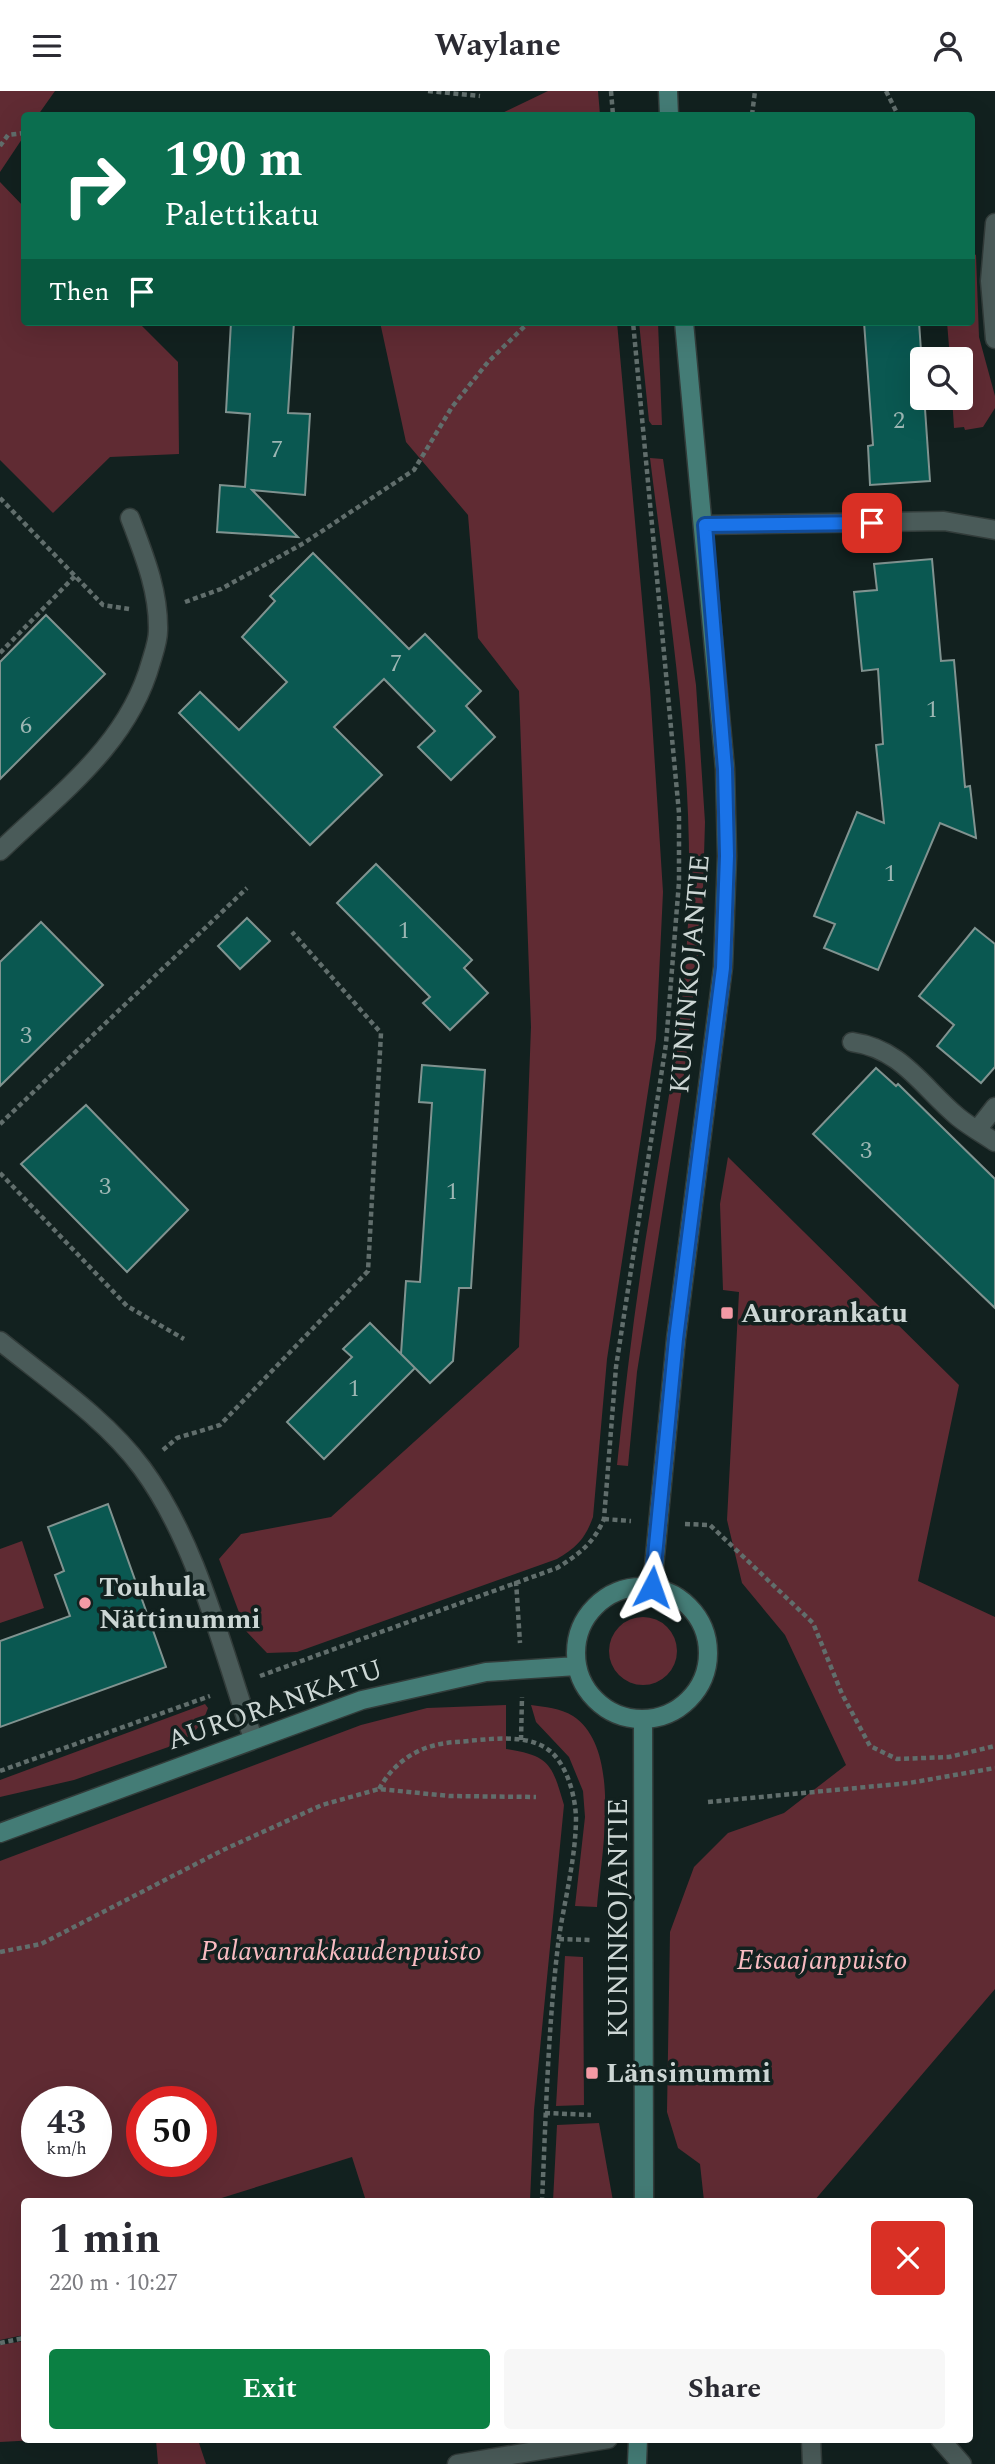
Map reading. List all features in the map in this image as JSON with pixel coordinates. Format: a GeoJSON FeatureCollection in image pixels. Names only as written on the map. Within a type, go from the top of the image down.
{"type":"FeatureCollection","features":[{"type":"Feature","properties":{"kind":"main road"},"geometry":{"type":"LineString","coordinates":[[668,91],[669,112]]}},
{"type":"Feature","properties":{"kind":"main road","name":"KUNINKOJANTIE"},"geometry":{"type":"LineString","coordinates":[[652,1587],[676,1339],[723,968],[727,856],[725,769],[705,525],[684,326]]}},
{"type":"Feature","properties":{"kind":"main road"},"geometry":{"type":"LineString","coordinates":[[652,1587],[669,1593],[696,1615],[705,1632],[707,1658],[700,1684],[690,1699],[659,1717],[623,1717],[606,1709],[582,1682],[577,1666],[579,1630],[600,1600],[625,1589],[652,1587]]}},
{"type":"Feature","properties":{"kind":"main road","name":"AURORANKATU"},"geometry":{"type":"LineString","coordinates":[[0,1833],[362,1700],[417,1685],[486,1672],[577,1666]]}},
{"type":"Feature","properties":{"kind":"main road","name":"KUNINKOJANTIE"},"geometry":{"type":"LineString","coordinates":[[643,1719],[644,2198]]}},
{"type":"Feature","properties":{"kind":"main road"},"geometry":{"type":"LineString","coordinates":[[637,2464],[638,2443]]}},
{"type":"Feature","properties":{"kind":"street"},"geometry":{"type":"LineString","coordinates":[[995,223],[990,281],[995,339]]}},
{"type":"Feature","properties":{"kind":"street"},"geometry":{"type":"LineString","coordinates":[[0,851],[106,749],[126,723],[145,682],[159,635],[158,613],[151,573],[130,518]]}},
{"type":"Feature","properties":{"kind":"street"},"geometry":{"type":"LineString","coordinates":[[705,525],[944,521],[995,530]]}},
{"type":"Feature","properties":{"kind":"street"},"geometry":{"type":"LineString","coordinates":[[852,1042],[874,1045],[898,1060],[959,1118],[995,1142]]}},
{"type":"Feature","properties":{"kind":"street"},"geometry":{"type":"LineString","coordinates":[[976,1130],[995,1107]]}},
{"type":"Feature","properties":{"kind":"street"},"geometry":{"type":"LineString","coordinates":[[0,1341],[92,1415],[142,1468],[175,1524],[193,1565],[253,1738]]}},
{"type":"Feature","properties":{"kind":"street"},"geometry":{"type":"LineString","coordinates":[[457,2464],[584,2443]]}},
{"type":"Feature","properties":{"kind":"street"},"geometry":{"type":"LineString","coordinates":[[811,2443],[813,2464]]}},
{"type":"Feature","properties":{"kind":"street"},"geometry":{"type":"LineString","coordinates":[[944,2443],[962,2464]]}},
{"type":"Feature","properties":{"kind":"path"},"geometry":{"type":"LineString","coordinates":[[428,91],[480,96]]}},
{"type":"Feature","properties":{"kind":"path"},"geometry":{"type":"LineString","coordinates":[[611,91],[613,112]]}},
{"type":"Feature","properties":{"kind":"path"},"geometry":{"type":"LineString","coordinates":[[752,112],[755,91]]}},
{"type":"Feature","properties":{"kind":"path"},"geometry":{"type":"LineString","coordinates":[[886,91],[896,112]]}},
{"type":"Feature","properties":{"kind":"path"},"geometry":{"type":"LineString","coordinates":[[0,146],[8,135],[21,133]]}},
{"type":"Feature","properties":{"kind":"path"},"geometry":{"type":"LineString","coordinates":[[0,498],[103,605],[158,613],[220,589],[292,549],[414,470],[452,407],[488,362],[525,326]]}},
{"type":"Feature","properties":{"kind":"path"},"geometry":{"type":"LineString","coordinates":[[516,1581],[557,1568],[580,1554],[595,1539],[604,1520],[616,1367],[666,1044],[674,968],[679,813],[633,326]]}},
{"type":"Feature","properties":{"kind":"path"},"geometry":{"type":"LineString","coordinates":[[0,653],[75,576]]}},
{"type":"Feature","properties":{"kind":"path"},"geometry":{"type":"LineString","coordinates":[[0,1124],[247,888]]}},
{"type":"Feature","properties":{"kind":"path"},"geometry":{"type":"LineString","coordinates":[[142,1468],[177,1438],[220,1425],[369,1271],[381,1033],[292,932]]}},
{"type":"Feature","properties":{"kind":"path"},"geometry":{"type":"LineString","coordinates":[[0,1173],[127,1306],[184,1339]]}},
{"type":"Feature","properties":{"kind":"path"},"geometry":{"type":"LineString","coordinates":[[710,1525],[813,1623],[842,1694],[870,1746],[897,1759],[949,1757],[995,1745]]}},
{"type":"Feature","properties":{"kind":"path"},"geometry":{"type":"LineString","coordinates":[[379,1789],[388,1772],[410,1753],[447,1742],[521,1740],[539,1744],[558,1759],[573,1796],[573,1850],[559,1939],[545,2113],[542,2198]]}},
{"type":"Feature","properties":{"kind":"path"},"geometry":{"type":"LineString","coordinates":[[708,1802],[909,1783],[995,1768]]}},
{"type":"Feature","properties":{"kind":"path"},"geometry":{"type":"LineString","coordinates":[[0,1952],[41,1944],[223,1850],[322,1805],[379,1789],[449,1796],[536,1797]]}},
{"type":"Feature","properties":{"kind":"path"},"geometry":{"type":"LineString","coordinates":[[559,1939],[592,1940]]}},
{"type":"Feature","properties":{"kind":"path"},"geometry":{"type":"LineString","coordinates":[[545,2113],[592,2115]]}},
{"type":"Feature","properties":{"kind":"path"},"geometry":{"type":"LineString","coordinates":[[0,2343],[21,2339]]}},
{"type":"Feature","properties":{"kind":"green space"},"geometry":{"type":"Polygon","coordinates":[[[0,91],[55,91],[40,112],[21,112],[21,140],[0,172],[0,91]]]}},
{"type":"Feature","properties":{"kind":"green space"},"geometry":{"type":"Polygon","coordinates":[[[548,91],[598,91],[600,112],[504,112],[548,91]]]}},
{"type":"Feature","properties":{"kind":"green space"},"geometry":{"type":"Polygon","coordinates":[[[0,182],[21,204],[21,326],[142,326],[178,362],[179,454],[110,457],[53,513],[0,460],[0,182]]]}},
{"type":"Feature","properties":{"kind":"green space"},"geometry":{"type":"Polygon","coordinates":[[[975,254],[979,337],[995,396],[995,408],[983,427],[965,430],[964,427],[954,428],[953,410],[973,410],[973,347],[949,347],[947,326],[975,326],[975,254]]]}},
{"type":"Feature","properties":{"kind":"green space"},"geometry":{"type":"Polygon","coordinates":[[[381,326],[617,326],[650,688],[663,892],[656,1039],[607,1359],[593,1517],[587,1531],[575,1546],[557,1559],[297,1652],[267,1653],[246,1631],[219,1559],[241,1534],[331,1517],[519,1347],[531,1027],[519,691],[478,638],[468,515],[406,442],[381,326]]]}},
{"type":"Feature","properties":{"kind":"green space"},"geometry":{"type":"Polygon","coordinates":[[[639,326],[658,326],[662,425],[652,425],[649,421],[639,326]]]}},
{"type":"Feature","properties":{"kind":"green space"},"geometry":{"type":"Polygon","coordinates":[[[650,458],[663,459],[696,685],[705,822],[702,923],[683,1082],[637,1372],[628,1466],[617,1465],[620,1433],[640,1275],[678,1032],[688,923],[688,807],[684,748],[650,458]]]}},
{"type":"Feature","properties":{"kind":"green space","name":"Etsaajanpuisto"},"geometry":{"type":"Polygon","coordinates":[[[728,1157],[959,1385],[918,1581],[995,1617],[995,1989],[817,2198],[704,2198],[700,2164],[678,2148],[667,2112],[670,1932],[694,1867],[728,1833],[784,1813],[846,1765],[785,1635],[742,1583],[727,1520],[739,1292],[723,1290],[720,1204],[728,1157]]]}},
{"type":"Feature","properties":{"kind":"green space"},"geometry":{"type":"Polygon","coordinates":[[[22,1541],[44,1608],[0,1623],[0,1549],[22,1541]]]}},
{"type":"Feature","properties":{"kind":"green space"},"geometry":{"type":"Polygon","coordinates":[[[643,1617],[656,1620],[667,1627],[674,1638],[677,1651],[674,1664],[667,1675],[656,1682],[643,1685],[630,1682],[619,1675],[612,1664],[609,1651],[612,1638],[619,1627],[630,1620],[643,1617]]]}},
{"type":"Feature","properties":{"kind":"green space"},"geometry":{"type":"Polygon","coordinates":[[[205,1704],[208,1708],[200,1725],[177,1744],[74,1780],[0,1797],[0,1780],[205,1704]]]}},
{"type":"Feature","properties":{"kind":"green space","name":"Palavanrakkaudenpuisto"},"geometry":{"type":"Polygon","coordinates":[[[506,1705],[506,1749],[532,1755],[547,1764],[556,1780],[564,1805],[534,2110],[530,2198],[365,2198],[352,2157],[222,2198],[21,2198],[21,2336],[0,2340],[0,1861],[361,1725],[427,1708],[506,1705]]]}},
{"type":"Feature","properties":{"kind":"green space"},"geometry":{"type":"Polygon","coordinates":[[[531,1705],[573,1716],[589,1732],[598,1753],[604,1777],[605,1805],[597,1907],[575,1906],[585,1817],[583,1791],[569,1757],[536,1722],[531,1705]]]}},
{"type":"Feature","properties":{"kind":"green space"},"geometry":{"type":"Polygon","coordinates":[[[565,1956],[583,1957],[584,2105],[556,2106],[565,1956]]]}},
{"type":"Feature","properties":{"kind":"green space"},"geometry":{"type":"Polygon","coordinates":[[[599,2123],[612,2198],[553,2198],[557,2125],[599,2123]]]}},
{"type":"Feature","properties":{"kind":"green space"},"geometry":{"type":"Polygon","coordinates":[[[21,2342],[21,2441],[0,2442],[0,2345],[21,2342]]]}},
{"type":"Feature","properties":{"kind":"green space"},"geometry":{"type":"Polygon","coordinates":[[[156,2443],[199,2443],[206,2464],[158,2464],[156,2443]]]}},
{"type":"Feature","properties":{"kind":"building"},"geometry":{"type":"Polygon","coordinates":[[[231,326],[294,326],[288,413],[310,414],[305,495],[252,490],[298,537],[217,532],[220,485],[245,487],[250,414],[226,412],[231,326]]]}},
{"type":"Feature","properties":{"kind":"building"},"geometry":{"type":"Polygon","coordinates":[[[864,326],[919,326],[921,347],[910,347],[910,410],[925,410],[930,481],[870,485],[868,446],[873,445],[864,326]]]}},
{"type":"Feature","properties":{"kind":"building"},"geometry":{"type":"Polygon","coordinates":[[[313,553],[409,649],[425,634],[481,691],[466,706],[495,737],[451,780],[418,747],[435,731],[384,679],[334,727],[382,775],[310,845],[179,713],[200,692],[239,730],[287,682],[242,637],[275,601],[270,596],[313,553]]]}},
{"type":"Feature","properties":{"kind":"building"},"geometry":{"type":"Polygon","coordinates":[[[932,559],[941,661],[954,660],[965,787],[970,786],[976,838],[940,823],[878,970],[824,948],[835,924],[814,916],[857,812],[884,823],[876,745],[883,744],[878,669],[862,671],[854,592],[877,590],[874,564],[932,559]]]}},
{"type":"Feature","properties":{"kind":"building"},"geometry":{"type":"Polygon","coordinates":[[[46,615],[105,674],[0,779],[0,662],[46,615]]]}},
{"type":"Feature","properties":{"kind":"building"},"geometry":{"type":"Polygon","coordinates":[[[376,864],[472,960],[464,968],[488,993],[450,1030],[423,1003],[430,997],[337,903],[376,864]]]}},
{"type":"Feature","properties":{"kind":"building"},"geometry":{"type":"Polygon","coordinates":[[[247,918],[270,941],[240,969],[218,946],[247,918]]]}},
{"type":"Feature","properties":{"kind":"building"},"geometry":{"type":"Polygon","coordinates":[[[41,922],[103,985],[0,1086],[0,962],[41,922]]]}},
{"type":"Feature","properties":{"kind":"building"},"geometry":{"type":"Polygon","coordinates":[[[975,928],[995,944],[995,1067],[981,1083],[937,1046],[954,1025],[919,996],[975,928]]]}},
{"type":"Feature","properties":{"kind":"building"},"geometry":{"type":"Polygon","coordinates":[[[422,1065],[485,1070],[471,1288],[459,1288],[453,1361],[430,1383],[401,1354],[406,1281],[420,1282],[432,1103],[419,1102],[422,1065]]]}},
{"type":"Feature","properties":{"kind":"building"},"geometry":{"type":"Polygon","coordinates":[[[876,1068],[896,1086],[898,1084],[995,1179],[995,1308],[813,1134],[876,1068]]]}},
{"type":"Feature","properties":{"kind":"building"},"geometry":{"type":"Polygon","coordinates":[[[86,1105],[188,1210],[127,1272],[21,1164],[86,1105]]]}},
{"type":"Feature","properties":{"kind":"building"},"geometry":{"type":"Polygon","coordinates":[[[370,1323],[415,1368],[324,1459],[287,1422],[352,1357],[343,1349],[370,1323]]]}},
{"type":"Feature","properties":{"kind":"building","name":"Touhula Nättinummi"},"geometry":{"type":"Polygon","coordinates":[[[108,1504],[166,1667],[0,1727],[0,1641],[70,1616],[55,1575],[64,1571],[48,1527],[108,1504]]]}},
{"type":"Feature","properties":{"kind":"place","name":"Aurorankatu"},"geometry":{"type":"Point","coordinates":[727,1313]}},
{"type":"Feature","properties":{"kind":"place","name":"Touhula Nättinummi"},"geometry":{"type":"Point","coordinates":[85,1603]}},
{"type":"Feature","properties":{"kind":"place","name":"Länsinummi"},"geometry":{"type":"Point","coordinates":[592,2073]}},
{"type":"Feature","properties":{"kind":"route"},"geometry":{"type":"LineString","coordinates":[[652,1587],[676,1339],[723,968],[727,856],[725,769],[705,525],[872,523]]}}]}
